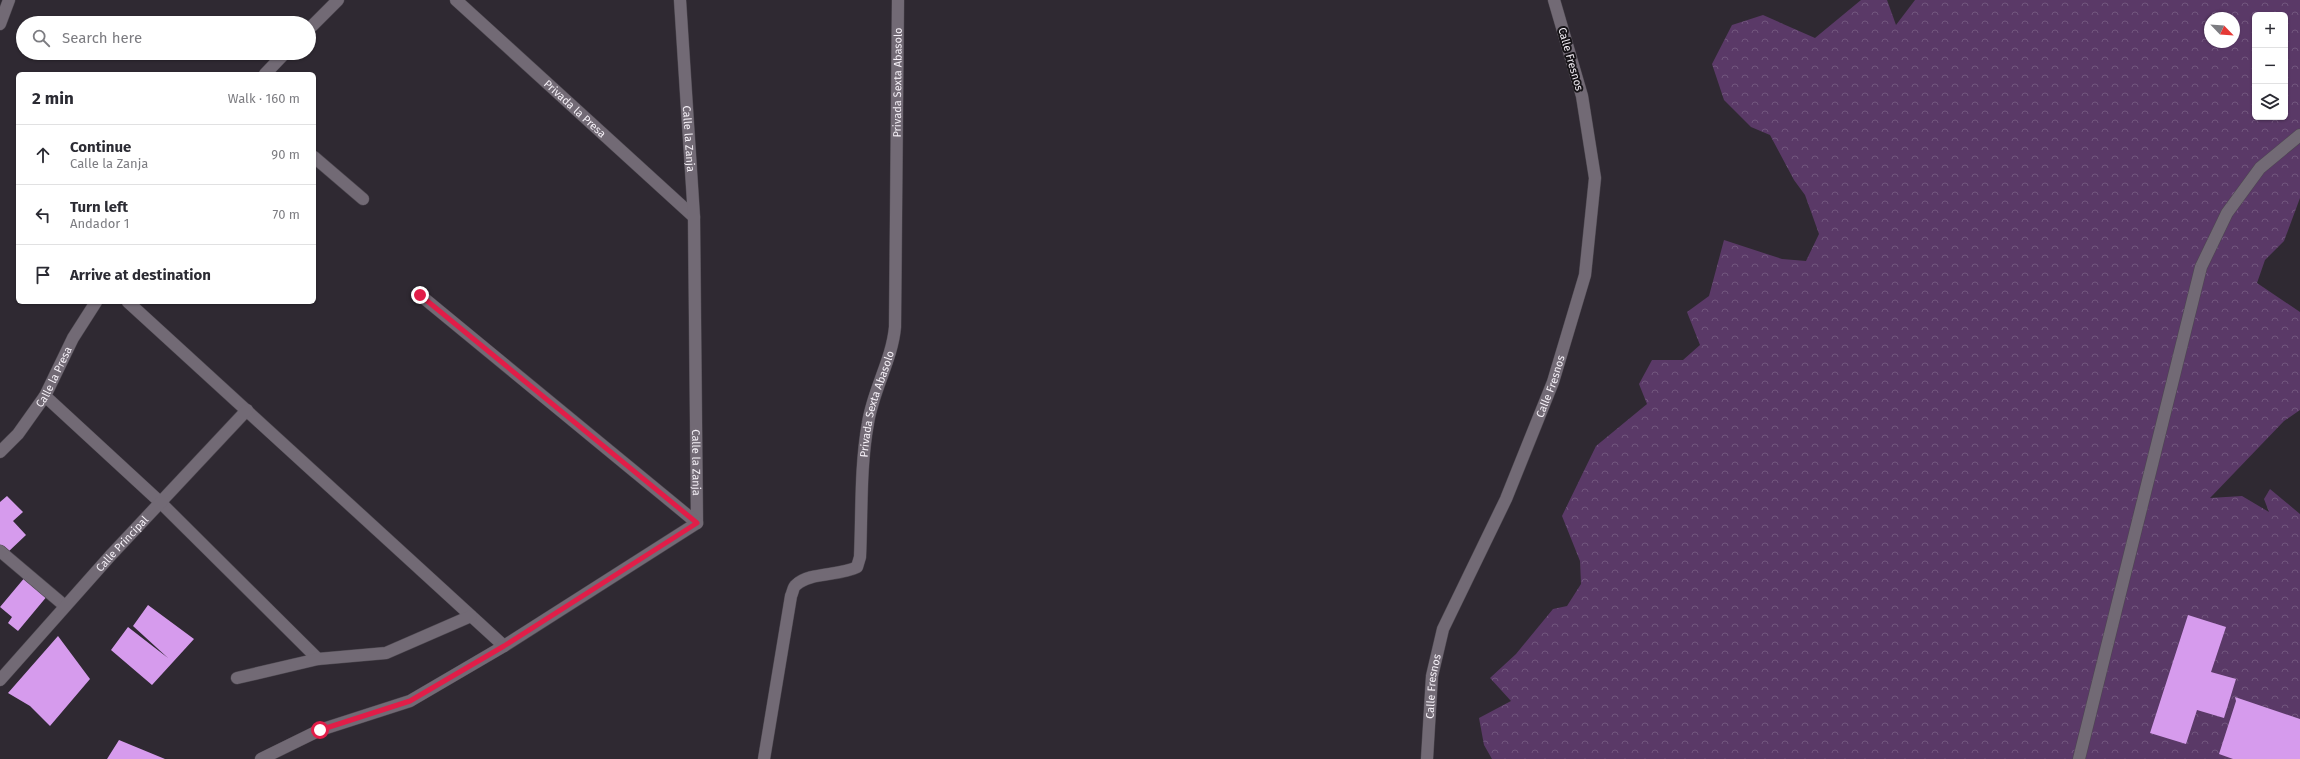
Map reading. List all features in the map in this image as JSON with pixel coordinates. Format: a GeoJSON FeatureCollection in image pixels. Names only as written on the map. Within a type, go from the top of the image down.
{"type":"FeatureCollection","features":[{"type":"Feature","properties":{"kind":"street"},"geometry":{"type":"LineString","coordinates":[[0,24],[9,0]]}},
{"type":"Feature","properties":{"kind":"street"},"geometry":{"type":"LineString","coordinates":[[316,21],[338,0]]}},
{"type":"Feature","properties":{"kind":"street","name":"Privada la Presa"},"geometry":{"type":"LineString","coordinates":[[456,0],[694,217]]}},
{"type":"Feature","properties":{"kind":"street","name":"Calle la Zanja"},"geometry":{"type":"LineString","coordinates":[[680,0],[694,217],[697,523]]}},
{"type":"Feature","properties":{"kind":"street","name":"Privada Sexta Abasolo"},"geometry":{"type":"LineString","coordinates":[[764,759],[791,596],[795,585],[804,580],[848,571],[857,567],[860,557],[864,450],[868,423],[874,398],[893,343],[895,327],[898,0]]}},
{"type":"Feature","properties":{"kind":"street","name":"Calle Fresnos"},"geometry":{"type":"LineString","coordinates":[[1427,759],[1432,676],[1443,628],[1506,499],[1553,382],[1585,276],[1595,178],[1582,96],[1554,0]]}},
{"type":"Feature","properties":{"kind":"street"},"geometry":{"type":"LineString","coordinates":[[267,72],[278,60]]}},
{"type":"Feature","properties":{"kind":"street"},"geometry":{"type":"LineString","coordinates":[[2079,759],[2201,267],[2227,213],[2260,168],[2300,135]]}},
{"type":"Feature","properties":{"kind":"street"},"geometry":{"type":"LineString","coordinates":[[316,159],[363,199]]}},
{"type":"Feature","properties":{"kind":"street"},"geometry":{"type":"LineString","coordinates":[[261,759],[320,730],[410,701],[504,646],[697,523],[420,295]]}},
{"type":"Feature","properties":{"kind":"street","name":"Calle la Presa"},"geometry":{"type":"LineString","coordinates":[[0,452],[18,434],[45,396],[73,338],[95,304]]}},
{"type":"Feature","properties":{"kind":"street"},"geometry":{"type":"LineString","coordinates":[[130,304],[504,646]]}},
{"type":"Feature","properties":{"kind":"street"},"geometry":{"type":"LineString","coordinates":[[45,396],[160,502],[318,659]]}},
{"type":"Feature","properties":{"kind":"street","name":"Calle Principal"},"geometry":{"type":"LineString","coordinates":[[0,680],[160,502],[247,410]]}},
{"type":"Feature","properties":{"kind":"street"},"geometry":{"type":"LineString","coordinates":[[0,440],[18,434]]}},
{"type":"Feature","properties":{"kind":"street"},"geometry":{"type":"LineString","coordinates":[[0,551],[65,606]]}},
{"type":"Feature","properties":{"kind":"street"},"geometry":{"type":"LineString","coordinates":[[237,678],[318,659],[386,653],[471,616]]}},
{"type":"Feature","properties":{"kind":"green space"},"geometry":{"type":"Polygon","coordinates":[[[1861,0],[1887,0],[1896,25],[1915,0],[2300,0],[2300,198],[2284,241],[2265,260],[2257,283],[2300,312],[2300,410],[2284,421],[2210,498],[2242,496],[2269,512],[2264,499],[2270,489],[2300,514],[2300,759],[1492,759],[1484,745],[1479,718],[1511,701],[1490,678],[1516,654],[1553,609],[1567,606],[1581,584],[1580,561],[1562,516],[1596,446],[1647,404],[1639,384],[1652,360],[1683,360],[1700,345],[1687,312],[1709,296],[1724,240],[1782,259],[1806,261],[1819,234],[1805,195],[1794,180],[1770,135],[1751,127],[1724,100],[1712,64],[1732,25],[1763,15],[1815,38],[1861,0]]]}},
{"type":"Feature","properties":{"kind":"building"},"geometry":{"type":"Polygon","coordinates":[[[7,496],[23,512],[13,521],[26,535],[7,553],[0,546],[0,502],[7,496]]]}},
{"type":"Feature","properties":{"kind":"building"},"geometry":{"type":"Polygon","coordinates":[[[26,576],[48,595],[18,631],[8,623],[12,617],[0,607],[26,576]]]}},
{"type":"Feature","properties":{"kind":"building"},"geometry":{"type":"Polygon","coordinates":[[[148,605],[194,639],[152,685],[111,650],[128,627],[168,658],[133,626],[148,605]]]}},
{"type":"Feature","properties":{"kind":"building"},"geometry":{"type":"Polygon","coordinates":[[[2188,615],[2226,627],[2211,672],[2236,679],[2224,718],[2197,710],[2186,744],[2150,733],[2188,615]]]}},
{"type":"Feature","properties":{"kind":"building"},"geometry":{"type":"Polygon","coordinates":[[[58,636],[90,679],[50,726],[30,706],[8,693],[58,636]]]}},
{"type":"Feature","properties":{"kind":"building"},"geometry":{"type":"Polygon","coordinates":[[[2235,697],[2300,719],[2300,759],[2233,759],[2219,754],[2236,701],[2235,697]]]}},
{"type":"Feature","properties":{"kind":"building"},"geometry":{"type":"Polygon","coordinates":[[[119,740],[165,759],[107,759],[119,740]]]}},
{"type":"Feature","properties":{"kind":"route"},"geometry":{"type":"LineString","coordinates":[[320,730],[410,701],[504,646],[697,523],[420,295]]}}]}
